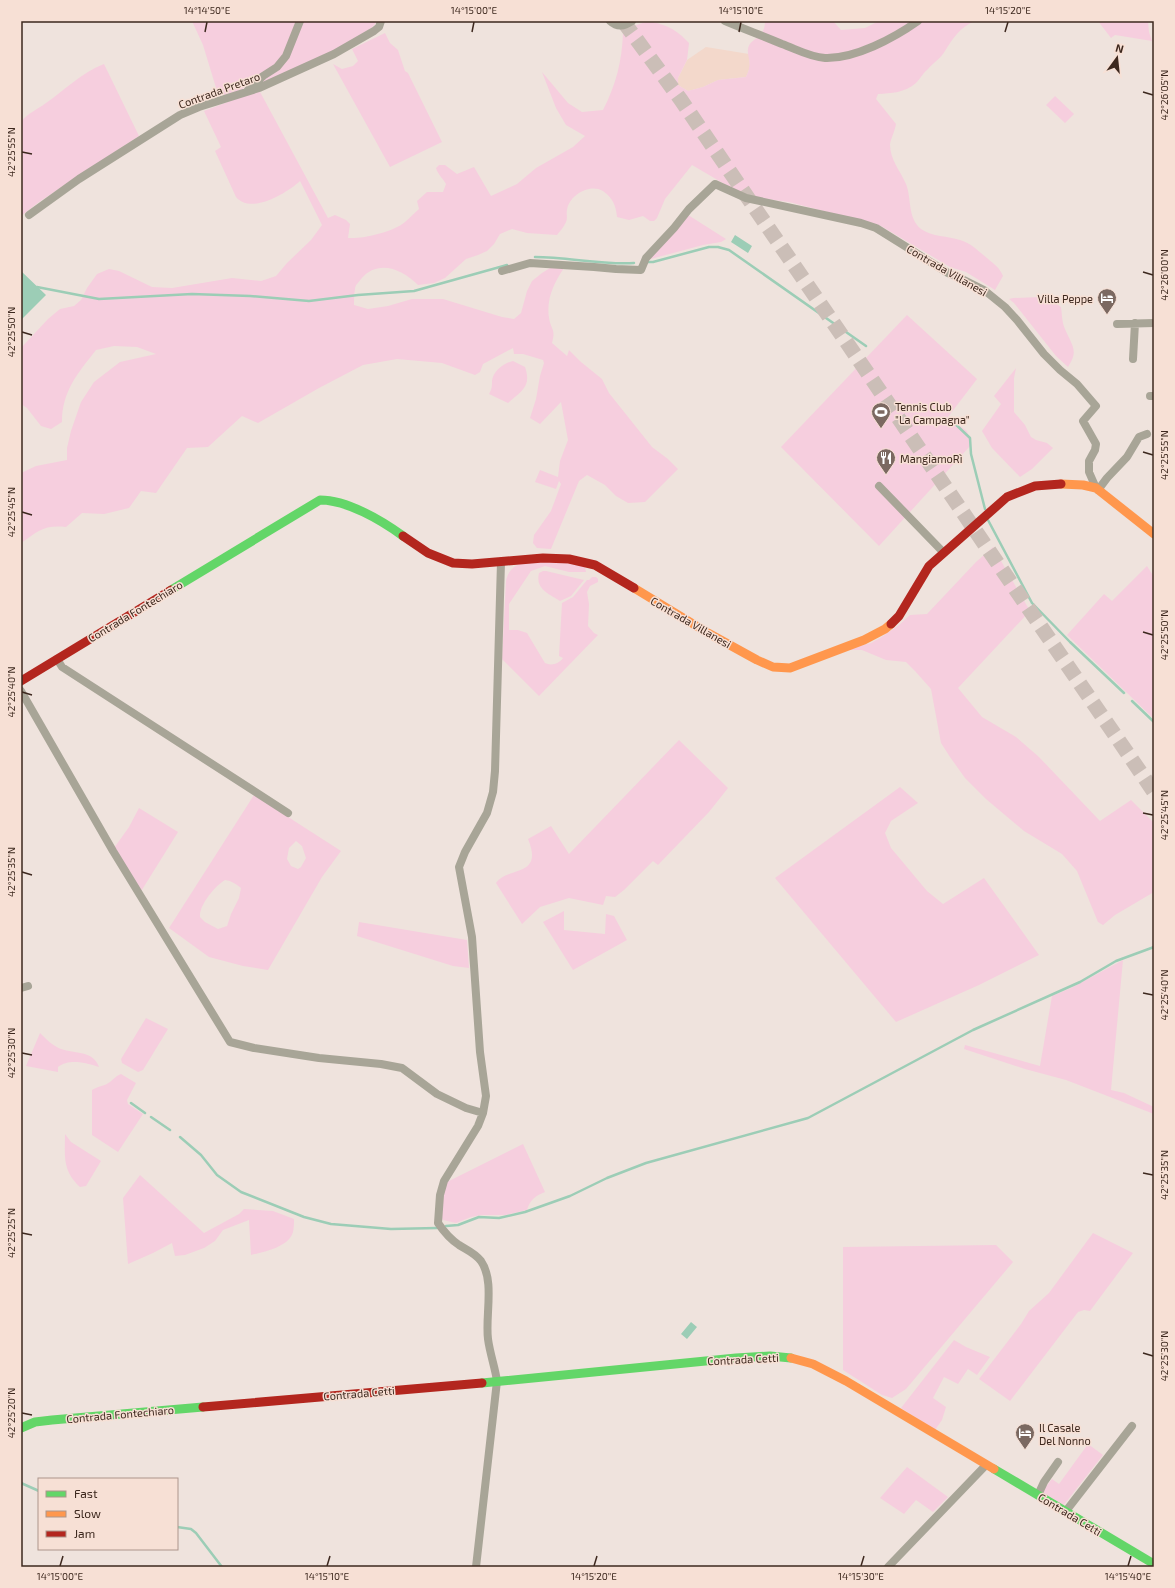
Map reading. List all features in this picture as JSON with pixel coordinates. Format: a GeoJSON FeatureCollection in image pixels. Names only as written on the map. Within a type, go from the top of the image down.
{"type":"FeatureCollection","features":[{"type":"Feature","properties":{"kind":"street"},"geometry":{"type":"LineString","coordinates":[[246,92],[263,76],[277,67],[286,56],[300,21]]}},
{"type":"Feature","properties":{"kind":"street","name":"Contrada Pretaro"},"geometry":{"type":"LineString","coordinates":[[29,215],[79,178],[180,115],[199,107],[259,88],[334,54],[374,31],[379,27],[381,21]]}},
{"type":"Feature","properties":{"kind":"street"},"geometry":{"type":"LineString","coordinates":[[610,21],[615,25],[624,26],[632,21]]}},
{"type":"Feature","properties":{"kind":"street"},"geometry":{"type":"LineString","coordinates":[[725,21],[806,54],[825,58],[838,57],[858,52],[901,33],[918,21]]}},
{"type":"Feature","properties":{"kind":"street","name":"Contrada Villanesi"},"geometry":{"type":"LineString","coordinates":[[502,271],[530,263],[642,270],[646,258],[674,228],[689,209],[715,184],[746,198],[861,223],[876,228],[928,262],[984,290],[1009,312],[1044,354],[1077,384],[1096,406],[1083,421],[1096,444],[1095,450],[1089,461],[1089,472],[1097,489]]}},
{"type":"Feature","properties":{"kind":"street"},"geometry":{"type":"LineString","coordinates":[[1117,324],[1154,323]]}},
{"type":"Feature","properties":{"kind":"street"},"geometry":{"type":"LineString","coordinates":[[1133,359],[1135,324]]}},
{"type":"Feature","properties":{"kind":"street"},"geometry":{"type":"LineString","coordinates":[[1097,489],[1127,457],[1139,437],[1147,434]]}},
{"type":"Feature","properties":{"kind":"street","name":"Contrada Villanesi"},"geometry":{"type":"LineString","coordinates":[[249,542],[320,500],[333,501],[390,527],[439,560],[455,564],[470,565],[550,558],[573,558],[595,565],[708,633],[757,660],[773,666],[790,668],[864,640],[885,629],[899,616],[929,566],[1007,497],[1013,494],[1038,485],[1086,485],[1097,489],[1154,534]]}},
{"type":"Feature","properties":{"kind":"street"},"geometry":{"type":"LineString","coordinates":[[879,486],[944,553]]}},
{"type":"Feature","properties":{"kind":"street","name":"Contrada Fontechiaro"},"geometry":{"type":"LineString","coordinates":[[21,681],[249,542]]}},
{"type":"Feature","properties":{"kind":"street"},"geometry":{"type":"LineString","coordinates":[[476,1567],[497,1381],[495,1366],[488,1340],[488,1282],[486,1270],[474,1253],[459,1245],[444,1233],[438,1223],[440,1195],[444,1181],[478,1126],[483,1113],[486,1096],[480,1052],[472,938],[460,866],[465,852],[487,813],[493,792],[501,562]]}},
{"type":"Feature","properties":{"kind":"street"},"geometry":{"type":"LineString","coordinates":[[57,659],[62,667],[288,813]]}},
{"type":"Feature","properties":{"kind":"street"},"geometry":{"type":"LineString","coordinates":[[21,692],[113,851],[230,1042],[254,1048],[319,1058],[381,1064],[402,1068],[437,1094],[466,1108],[483,1113]]}},
{"type":"Feature","properties":{"kind":"street","name":"Contrada Cetti"},"geometry":{"type":"LineString","coordinates":[[221,1405],[497,1381],[723,1358],[770,1356],[795,1358],[813,1364],[846,1381],[1154,1564]]}},
{"type":"Feature","properties":{"kind":"street","name":"Contrada Fontechiaro"},"geometry":{"type":"LineString","coordinates":[[21,1428],[35,1422],[48,1420],[221,1405]]}},
{"type":"Feature","properties":{"kind":"street"},"geometry":{"type":"LineString","coordinates":[[1066,1511],[1132,1426]]}},
{"type":"Feature","properties":{"kind":"street"},"geometry":{"type":"LineString","coordinates":[[1038,1495],[1058,1462]]}},
{"type":"Feature","properties":{"kind":"street"},"geometry":{"type":"LineString","coordinates":[[888,1567],[986,1465]]}},
{"type":"Feature","properties":{"kind":"shaded area"},"geometry":{"type":"Polygon","coordinates":[[[192,21],[377,21],[370,29],[357,38],[322,57],[257,85],[256,82],[236,92],[226,95],[217,91],[203,45],[192,21]]]}},
{"type":"Feature","properties":{"kind":"shaded area"},"geometry":{"type":"Polygon","coordinates":[[[648,21],[671,28],[689,43],[687,60],[678,78],[678,85],[688,91],[703,87],[718,80],[746,77],[749,70],[749,45],[763,32],[765,21],[833,21],[841,30],[865,28],[879,21],[975,21],[965,26],[957,33],[941,56],[916,83],[903,91],[878,94],[876,99],[896,124],[890,144],[890,150],[893,160],[906,184],[912,213],[917,224],[921,229],[930,234],[968,243],[992,262],[1003,276],[995,290],[966,272],[950,267],[881,226],[789,202],[760,198],[733,189],[692,165],[665,199],[657,218],[654,221],[650,221],[643,216],[629,220],[617,217],[616,209],[609,196],[603,191],[592,188],[576,195],[572,200],[567,210],[566,222],[557,235],[527,233],[512,229],[500,234],[494,244],[487,251],[466,259],[445,278],[434,283],[418,285],[405,274],[390,268],[375,269],[368,273],[356,285],[354,305],[368,309],[388,306],[412,299],[443,299],[502,317],[514,319],[521,313],[527,291],[532,281],[550,268],[564,268],[554,285],[549,304],[549,318],[553,332],[552,343],[567,356],[569,350],[602,379],[609,393],[652,447],[678,469],[645,502],[628,503],[616,496],[605,485],[587,475],[579,481],[551,549],[537,548],[533,543],[534,535],[551,511],[561,484],[559,481],[556,489],[535,482],[540,470],[558,477],[560,461],[568,440],[561,402],[540,424],[530,418],[544,363],[543,360],[523,354],[514,354],[513,348],[483,364],[480,372],[475,375],[442,363],[397,359],[363,365],[258,423],[242,416],[208,447],[187,448],[156,493],[141,491],[129,508],[104,514],[82,513],[66,527],[46,528],[37,532],[21,543],[21,473],[36,466],[67,460],[67,448],[71,431],[81,402],[94,382],[120,362],[156,354],[137,347],[114,346],[96,350],[72,383],[65,401],[62,422],[51,429],[41,426],[27,408],[21,404],[21,348],[48,319],[60,309],[74,306],[81,300],[97,274],[109,269],[119,271],[152,287],[172,288],[232,278],[261,281],[276,276],[311,240],[322,225],[300,181],[278,196],[259,203],[250,204],[243,202],[236,197],[215,151],[221,147],[204,111],[259,90],[328,218],[335,215],[346,220],[350,224],[348,238],[369,236],[386,232],[400,226],[419,209],[417,201],[427,192],[443,192],[446,184],[436,168],[439,165],[445,165],[457,174],[474,167],[491,196],[517,184],[536,168],[573,147],[585,136],[566,125],[556,108],[542,72],[568,103],[582,112],[603,110],[618,73],[623,33],[634,26],[648,21]]]}},
{"type":"Feature","properties":{"kind":"shaded area"},"geometry":{"type":"Polygon","coordinates":[[[1098,21],[1148,21],[1152,41],[1115,35],[1111,38],[1098,21]]]}},
{"type":"Feature","properties":{"kind":"shaded area"},"geometry":{"type":"Polygon","coordinates":[[[385,33],[390,43],[398,50],[405,71],[408,73],[442,142],[390,167],[333,64],[342,69],[353,66],[358,61],[352,49],[385,33]]]}},
{"type":"Feature","properties":{"kind":"shaded area"},"geometry":{"type":"Polygon","coordinates":[[[706,47],[749,54],[750,67],[746,77],[718,80],[703,87],[688,91],[678,85],[678,78],[687,60],[706,47]]]}},
{"type":"Feature","properties":{"kind":"shaded area"},"geometry":{"type":"Polygon","coordinates":[[[104,64],[139,136],[39,202],[21,216],[21,122],[81,76],[104,64]]]}},
{"type":"Feature","properties":{"kind":"shaded area"},"geometry":{"type":"Polygon","coordinates":[[[1055,96],[1074,114],[1065,123],[1046,105],[1055,96]]]}},
{"type":"Feature","properties":{"kind":"shaded area"},"geometry":{"type":"Polygon","coordinates":[[[685,213],[726,239],[721,242],[703,245],[647,260],[685,213]]]}},
{"type":"Feature","properties":{"kind":"shaded area"},"geometry":{"type":"Polygon","coordinates":[[[735,235],[752,246],[748,253],[731,242],[735,235]]]}},
{"type":"Feature","properties":{"kind":"shaded area"},"geometry":{"type":"Polygon","coordinates":[[[21,271],[46,295],[21,320],[21,271]]]}},
{"type":"Feature","properties":{"kind":"shaded area"},"geometry":{"type":"Polygon","coordinates":[[[1040,297],[1049,299],[1061,307],[1063,324],[1074,352],[1068,367],[1056,356],[1014,303],[1009,299],[1040,297]]]}},
{"type":"Feature","properties":{"kind":"shaded area","name":"Tennis Club \"La Campagna\""},"geometry":{"type":"Polygon","coordinates":[[[907,315],[977,379],[948,417],[967,431],[971,445],[879,546],[781,447],[907,315]]]}},
{"type":"Feature","properties":{"kind":"shaded area"},"geometry":{"type":"Polygon","coordinates":[[[513,361],[525,367],[527,379],[521,392],[508,403],[489,394],[492,388],[494,374],[503,366],[513,361]]]}},
{"type":"Feature","properties":{"kind":"shaded area"},"geometry":{"type":"Polygon","coordinates":[[[1016,368],[1014,378],[1014,412],[1025,425],[1031,437],[1047,443],[1053,448],[1032,469],[1020,477],[992,448],[982,431],[1001,404],[994,396],[1016,368]]]}},
{"type":"Feature","properties":{"kind":"shaded area"},"geometry":{"type":"Polygon","coordinates":[[[993,547],[1030,611],[958,688],[982,717],[1016,737],[1039,757],[1100,821],[1131,800],[1154,823],[1154,892],[1115,915],[1103,925],[1098,922],[1077,871],[1062,854],[1024,831],[986,799],[965,778],[941,743],[931,689],[915,671],[906,662],[886,660],[862,650],[845,650],[871,643],[899,625],[910,615],[927,614],[976,562],[993,547]]]}},
{"type":"Feature","properties":{"kind":"shaded area"},"geometry":{"type":"Polygon","coordinates":[[[553,560],[585,567],[586,572],[569,572],[545,566],[531,571],[509,604],[509,630],[518,630],[527,633],[545,663],[552,664],[559,662],[563,658],[559,656],[562,603],[573,597],[587,580],[592,577],[596,577],[598,582],[590,586],[587,592],[589,604],[588,626],[598,635],[539,696],[502,659],[506,581],[513,568],[518,565],[531,561],[553,560]]]}},
{"type":"Feature","properties":{"kind":"shaded area"},"geometry":{"type":"Polygon","coordinates":[[[1147,566],[1154,577],[1154,719],[1067,635],[1104,594],[1112,601],[1147,566]]]}},
{"type":"Feature","properties":{"kind":"shaded area"},"geometry":{"type":"Polygon","coordinates":[[[543,571],[584,580],[571,596],[560,601],[547,593],[541,587],[538,579],[539,573],[543,571]]]}},
{"type":"Feature","properties":{"kind":"shaded area"},"geometry":{"type":"Polygon","coordinates":[[[679,740],[728,788],[709,812],[658,865],[653,861],[615,897],[606,896],[603,905],[569,898],[540,907],[522,924],[496,883],[508,874],[528,866],[531,860],[532,851],[528,839],[551,826],[569,854],[679,740]]]}},
{"type":"Feature","properties":{"kind":"shaded area"},"geometry":{"type":"Polygon","coordinates":[[[900,787],[918,803],[891,821],[885,833],[891,848],[927,891],[943,904],[984,878],[1039,955],[979,985],[896,1022],[775,878],[900,787]]]}},
{"type":"Feature","properties":{"kind":"shaded area"},"geometry":{"type":"Polygon","coordinates":[[[254,795],[341,851],[322,877],[268,970],[243,966],[209,957],[169,928],[254,795]],[[296,841],[289,848],[287,859],[291,866],[298,869],[301,867],[306,858],[302,846],[296,841]],[[225,880],[208,896],[200,912],[200,917],[205,922],[218,929],[227,926],[239,898],[241,888],[230,881],[225,880]]]}},
{"type":"Feature","properties":{"kind":"shaded area"},"geometry":{"type":"Polygon","coordinates":[[[139,808],[178,832],[140,893],[114,848],[129,827],[139,808]]]}},
{"type":"Feature","properties":{"kind":"shaded area"},"geometry":{"type":"Polygon","coordinates":[[[564,911],[564,930],[605,934],[606,914],[614,916],[627,940],[573,970],[543,922],[564,911]]]}},
{"type":"Feature","properties":{"kind":"shaded area"},"geometry":{"type":"Polygon","coordinates":[[[359,922],[467,940],[469,968],[453,966],[357,936],[359,922]]]}},
{"type":"Feature","properties":{"kind":"shaded area"},"geometry":{"type":"Polygon","coordinates":[[[1123,960],[1111,1090],[1124,1093],[1154,1107],[1154,1114],[1066,1080],[1025,1069],[964,1049],[965,1045],[1040,1066],[1052,996],[1071,988],[1123,960]]]}},
{"type":"Feature","properties":{"kind":"shaded area"},"geometry":{"type":"Polygon","coordinates":[[[146,1018],[168,1029],[143,1070],[138,1072],[122,1063],[121,1059],[146,1018]]]}},
{"type":"Feature","properties":{"kind":"shaded area"},"geometry":{"type":"Polygon","coordinates":[[[40,1033],[58,1048],[88,1055],[99,1067],[90,1064],[73,1062],[62,1064],[58,1067],[58,1072],[26,1066],[40,1033]]]}},
{"type":"Feature","properties":{"kind":"shaded area"},"geometry":{"type":"Polygon","coordinates":[[[121,1074],[136,1083],[127,1100],[128,1104],[143,1114],[118,1152],[92,1135],[92,1090],[108,1083],[121,1074]]]}},
{"type":"Feature","properties":{"kind":"shaded area"},"geometry":{"type":"Polygon","coordinates":[[[65,1134],[71,1142],[101,1161],[86,1186],[80,1187],[74,1181],[67,1169],[65,1156],[65,1134]]]}},
{"type":"Feature","properties":{"kind":"shaded area"},"geometry":{"type":"Polygon","coordinates":[[[523,1144],[545,1192],[533,1199],[527,1210],[506,1215],[481,1215],[456,1223],[443,1220],[439,1214],[447,1182],[523,1144]]]}},
{"type":"Feature","properties":{"kind":"shaded area"},"geometry":{"type":"Polygon","coordinates":[[[140,1175],[204,1233],[239,1214],[244,1209],[273,1211],[294,1219],[293,1232],[287,1242],[275,1248],[251,1255],[249,1220],[223,1230],[215,1241],[204,1248],[185,1255],[175,1256],[172,1243],[128,1264],[123,1198],[140,1175]]]}},
{"type":"Feature","properties":{"kind":"shaded area"},"geometry":{"type":"Polygon","coordinates":[[[1093,1233],[1133,1253],[1090,1311],[1084,1310],[1078,1312],[1010,1401],[979,1379],[1021,1324],[1029,1311],[1049,1293],[1093,1233]]]}},
{"type":"Feature","properties":{"kind":"shaded area"},"geometry":{"type":"Polygon","coordinates":[[[996,1245],[1013,1262],[906,1389],[892,1398],[882,1395],[843,1370],[843,1247],[996,1245]]]}},
{"type":"Feature","properties":{"kind":"shaded area"},"geometry":{"type":"Polygon","coordinates":[[[691,1322],[697,1327],[687,1339],[681,1334],[691,1322]]]}},
{"type":"Feature","properties":{"kind":"shaded area"},"geometry":{"type":"Polygon","coordinates":[[[954,1340],[966,1347],[990,1357],[977,1375],[968,1369],[958,1384],[944,1377],[933,1398],[946,1407],[942,1420],[935,1430],[901,1408],[954,1340]]]}},
{"type":"Feature","properties":{"kind":"shaded area"},"geometry":{"type":"Polygon","coordinates":[[[1088,1444],[1103,1455],[1063,1506],[1041,1493],[1052,1479],[1059,1484],[1088,1444]]]}},
{"type":"Feature","properties":{"kind":"shaded area"},"geometry":{"type":"Polygon","coordinates":[[[907,1467],[948,1497],[933,1512],[916,1500],[904,1514],[880,1498],[907,1467]]]}},
{"type":"Feature","properties":{"kind":"waterway"},"geometry":{"type":"LineString","coordinates":[[647,262],[653,262],[709,247],[718,247],[729,250],[866,346]]}},
{"type":"Feature","properties":{"kind":"waterway"},"geometry":{"type":"LineString","coordinates":[[535,257],[609,263],[634,263]]}},
{"type":"Feature","properties":{"kind":"waterway"},"geometry":{"type":"LineString","coordinates":[[37,287],[99,299],[192,294],[250,296],[309,301],[358,295],[414,291],[507,265]]}},
{"type":"Feature","properties":{"kind":"waterway"},"geometry":{"type":"LineString","coordinates":[[950,419],[970,438],[971,454],[985,509]]}},
{"type":"Feature","properties":{"kind":"waterway"},"geometry":{"type":"LineString","coordinates":[[988,520],[1032,603],[1070,642],[1124,693]]}},
{"type":"Feature","properties":{"kind":"waterway"},"geometry":{"type":"LineString","coordinates":[[1132,701],[1154,722]]}},
{"type":"Feature","properties":{"kind":"waterway"},"geometry":{"type":"LineString","coordinates":[[446,1226],[458,1225],[479,1217],[499,1218],[525,1212],[570,1196],[607,1178],[646,1163],[808,1118],[973,1030],[1080,982],[1116,961],[1154,947]]}},
{"type":"Feature","properties":{"kind":"waterway"},"geometry":{"type":"LineString","coordinates":[[131,1103],[145,1113]]}},
{"type":"Feature","properties":{"kind":"waterway"},"geometry":{"type":"LineString","coordinates":[[151,1117],[170,1130]]}},
{"type":"Feature","properties":{"kind":"waterway"},"geometry":{"type":"LineString","coordinates":[[180,1137],[201,1155],[217,1175],[241,1192],[304,1217],[331,1224],[391,1229],[437,1228]]}},
{"type":"Feature","properties":{"kind":"waterway"},"geometry":{"type":"LineString","coordinates":[[21,1483],[38,1491]]}},
{"type":"Feature","properties":{"kind":"waterway"},"geometry":{"type":"LineString","coordinates":[[178,1527],[191,1529],[196,1533],[222,1567]]}},
{"type":"Feature","properties":{"kind":"tunnel"},"geometry":{"type":"LineString","coordinates":[[623,21],[681,100],[1154,792]]}},
{"type":"Feature","properties":{"kind":"traffic: fast"},"geometry":{"type":"LineString","coordinates":[[171,590],[320,500],[341,503],[352,507],[385,524],[403,536]]}},
{"type":"Feature","properties":{"kind":"traffic: fast"},"geometry":{"type":"LineString","coordinates":[[482,1383],[736,1358],[770,1356],[791,1358]]}},
{"type":"Feature","properties":{"kind":"traffic: fast"},"geometry":{"type":"LineString","coordinates":[[21,1428],[35,1422],[52,1420],[203,1407]]}},
{"type":"Feature","properties":{"kind":"traffic: fast"},"geometry":{"type":"LineString","coordinates":[[994,1469],[1154,1564]]}},
{"type":"Feature","properties":{"kind":"traffic: slow"},"geometry":{"type":"LineString","coordinates":[[1061,484],[1083,485],[1096,488],[1154,534]]}},
{"type":"Feature","properties":{"kind":"traffic: slow"},"geometry":{"type":"LineString","coordinates":[[634,588],[708,633],[757,660],[773,667],[790,668],[864,640],[885,629],[891,624]]}},
{"type":"Feature","properties":{"kind":"traffic: slow"},"geometry":{"type":"LineString","coordinates":[[791,1358],[813,1364],[846,1381],[994,1469]]}},
{"type":"Feature","properties":{"kind":"traffic: jam"},"geometry":{"type":"LineString","coordinates":[[891,624],[899,616],[929,566],[1007,497],[1035,486],[1061,484]]}},
{"type":"Feature","properties":{"kind":"traffic: jam"},"geometry":{"type":"LineString","coordinates":[[403,536],[428,553],[453,563],[472,564],[543,558],[569,559],[595,565],[634,588]]}},
{"type":"Feature","properties":{"kind":"traffic: jam"},"geometry":{"type":"LineString","coordinates":[[21,681],[171,590]]}},
{"type":"Feature","properties":{"kind":"traffic: jam"},"geometry":{"type":"LineString","coordinates":[[203,1407],[482,1383]]}},
{"type":"Feature","properties":{"kind":"place","name":"Villa Peppe"},"geometry":{"type":"Point","coordinates":[1107,315]}},
{"type":"Feature","properties":{"kind":"place","name":"Tennis Club \"La Campagna\""},"geometry":{"type":"Point","coordinates":[881,429]}},
{"type":"Feature","properties":{"kind":"place","name":"MangiamoRì"},"geometry":{"type":"Point","coordinates":[886,475]}},
{"type":"Feature","properties":{"kind":"place","name":"Il Casale Del Nonno"},"geometry":{"type":"Point","coordinates":[1025,1450]}}]}
